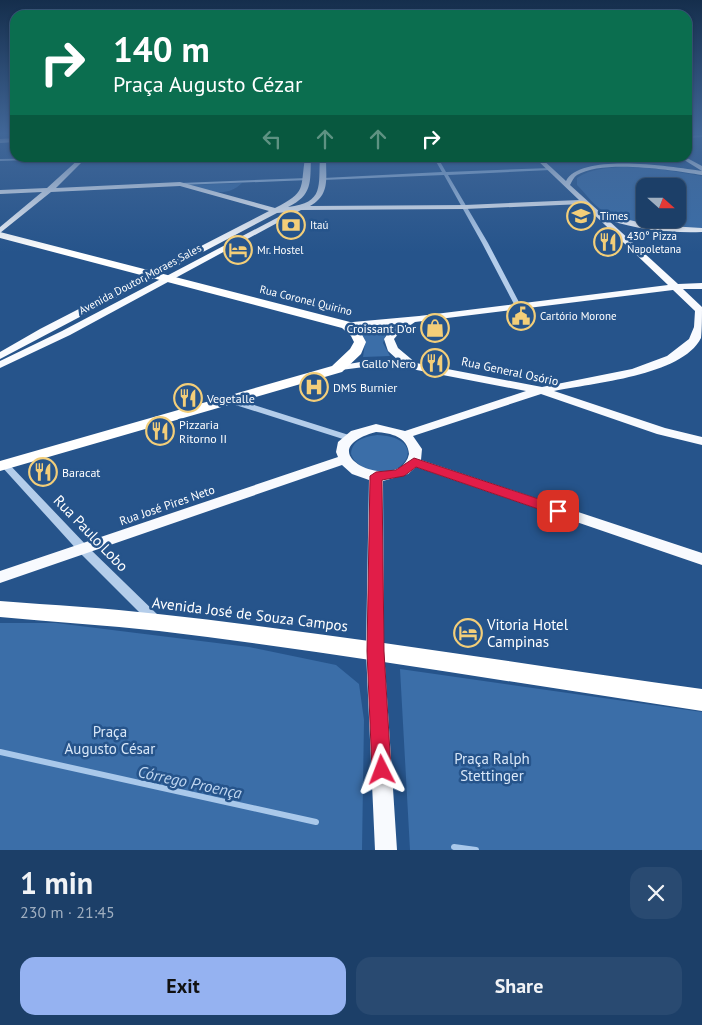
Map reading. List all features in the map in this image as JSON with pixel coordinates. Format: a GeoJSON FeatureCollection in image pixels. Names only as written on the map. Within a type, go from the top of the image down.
{"type":"FeatureCollection","features":[{"type":"Feature","properties":{"kind":"highway","name":"Rua Coronel Quirino"},"geometry":{"type":"LineString","coordinates":[[0,235],[346,325]]}},
{"type":"Feature","properties":{"kind":"highway"},"geometry":{"type":"LineString","coordinates":[[2,466],[337,369],[356,352],[360,342],[356,334],[346,325]]}},
{"type":"Feature","properties":{"kind":"highway","name":"Avenida José de Souza Campos"},"geometry":{"type":"LineString","coordinates":[[0,610],[157,622],[376,651],[478,668],[702,700]]}},
{"type":"Feature","properties":{"kind":"main road"},"geometry":{"type":"LineString","coordinates":[[0,231],[67,173]]}},
{"type":"Feature","properties":{"kind":"main road"},"geometry":{"type":"LineString","coordinates":[[307,173],[307,179]]}},
{"type":"Feature","properties":{"kind":"main road"},"geometry":{"type":"LineString","coordinates":[[323,173],[323,179]]}},
{"type":"Feature","properties":{"kind":"main road"},"geometry":{"type":"LineString","coordinates":[[405,435],[541,390],[630,373],[674,356],[698,341],[701,311],[555,173]]}},
{"type":"Feature","properties":{"kind":"main road"},"geometry":{"type":"LineString","coordinates":[[567,185],[567,180],[573,173]]}},
{"type":"Feature","properties":{"kind":"main road","name":"Avenida Doutor Moraes Sales"},"geometry":{"type":"LineString","coordinates":[[2,358],[44,331],[295,201],[306,188],[307,179]]}},
{"type":"Feature","properties":{"kind":"main road","name":"Avenida Doutor Moraes Sales"},"geometry":{"type":"LineString","coordinates":[[2,358],[66,333],[291,214],[320,196],[323,188],[323,179]]}},
{"type":"Feature","properties":{"kind":"main road"},"geometry":{"type":"LineString","coordinates":[[0,192],[180,184],[276,211],[300,208],[465,207],[584,202]]}},
{"type":"Feature","properties":{"kind":"main road"},"geometry":{"type":"LineString","coordinates":[[305,216],[306,212],[315,209]]}},
{"type":"Feature","properties":{"kind":"main road"},"geometry":{"type":"LineString","coordinates":[[600,214],[620,221],[653,228],[702,230]]}},
{"type":"Feature","properties":{"kind":"main road","name":"Rua Coronel Quirino"},"geometry":{"type":"LineString","coordinates":[[346,325],[419,319],[676,287],[702,286]]}},
{"type":"Feature","properties":{"kind":"main road"},"geometry":{"type":"LineString","coordinates":[[413,366],[398,356],[390,345],[389,339],[405,324],[419,319]]}},
{"type":"Feature","properties":{"kind":"main road"},"geometry":{"type":"LineString","coordinates":[[0,372],[66,333]]}},
{"type":"Feature","properties":{"kind":"main road","name":"Rua General Osório"},"geometry":{"type":"LineString","coordinates":[[337,369],[372,363],[413,366],[541,390],[661,431],[702,441]]}},
{"type":"Feature","properties":{"kind":"main road"},"geometry":{"type":"LineString","coordinates":[[376,428],[396,431],[405,435],[414,443],[417,453],[414,462],[399,473],[376,476],[362,474],[351,468],[344,460],[343,444],[356,433],[376,428]]}},
{"type":"Feature","properties":{"kind":"main road","name":"Rua José Pires Neto"},"geometry":{"type":"LineString","coordinates":[[0,577],[344,460]]}},
{"type":"Feature","properties":{"kind":"main road"},"geometry":{"type":"LineString","coordinates":[[414,462],[702,559]]}},
{"type":"Feature","properties":{"kind":"main road"},"geometry":{"type":"LineString","coordinates":[[376,476],[376,651],[386,850]]}},
{"type":"Feature","properties":{"kind":"street"},"geometry":{"type":"LineString","coordinates":[[445,173],[518,306]]}},
{"type":"Feature","properties":{"kind":"street"},"geometry":{"type":"LineString","coordinates":[[323,179],[452,173]]}},
{"type":"Feature","properties":{"kind":"street"},"geometry":{"type":"LineString","coordinates":[[180,184],[307,179]]}},
{"type":"Feature","properties":{"kind":"street"},"geometry":{"type":"LineString","coordinates":[[229,400],[349,438]]}},
{"type":"Feature","properties":{"kind":"street","name":"Rua Paulo Lobo"},"geometry":{"type":"LineString","coordinates":[[2,466],[157,622]]}},
{"type":"Feature","properties":{"kind":"street"},"geometry":{"type":"LineString","coordinates":[[668,695],[702,688]]}},
{"type":"Feature","properties":{"kind":"green space"},"geometry":{"type":"Polygon","coordinates":[[[587,173],[681,173],[702,176],[702,228],[686,228],[686,178],[636,178],[636,222],[606,213],[598,207],[577,185],[577,178],[587,173]]]}},
{"type":"Feature","properties":{"kind":"green space"},"geometry":{"type":"Polygon","coordinates":[[[242,183],[230,191],[223,192],[210,191],[189,185],[242,183]]]}},
{"type":"Feature","properties":{"kind":"green space"},"geometry":{"type":"Polygon","coordinates":[[[389,325],[383,343],[390,356],[363,357],[365,343],[357,328],[389,325]]]}},
{"type":"Feature","properties":{"kind":"green space"},"geometry":{"type":"Polygon","coordinates":[[[377,435],[395,438],[405,445],[408,453],[405,461],[398,468],[387,472],[374,472],[361,466],[353,458],[351,454],[356,442],[363,438],[377,435]]]}},
{"type":"Feature","properties":{"kind":"green space","name":"Praça Augusto César"},"geometry":{"type":"Polygon","coordinates":[[[0,623],[56,623],[249,647],[336,665],[359,684],[364,720],[362,850],[0,850],[0,623]]]}},
{"type":"Feature","properties":{"kind":"green space","name":"Praça Ralph Stettinger"},"geometry":{"type":"Polygon","coordinates":[[[400,669],[702,712],[702,850],[410,850],[400,669]]]}},
{"type":"Feature","properties":{"kind":"waterway","name":"Córrego Proença"},"geometry":{"type":"LineString","coordinates":[[0,752],[316,822]]}},
{"type":"Feature","properties":{"kind":"waterway","name":"Córrego Proença"},"geometry":{"type":"LineString","coordinates":[[454,847],[476,850]]}},
{"type":"Feature","properties":{"kind":"place","name":"Times"},"geometry":{"type":"Point","coordinates":[581,216]}},
{"type":"Feature","properties":{"kind":"place","name":"Itaú"},"geometry":{"type":"Point","coordinates":[291,225]}},
{"type":"Feature","properties":{"kind":"place","name":"430° Pizza Napoletana"},"geometry":{"type":"Point","coordinates":[608,242]}},
{"type":"Feature","properties":{"kind":"place","name":"Mr. Hostel"},"geometry":{"type":"Point","coordinates":[238,250]}},
{"type":"Feature","properties":{"kind":"place","name":"Cartório Morone"},"geometry":{"type":"Point","coordinates":[521,316]}},
{"type":"Feature","properties":{"kind":"place","name":"Croissant D'or"},"geometry":{"type":"Point","coordinates":[435,328]}},
{"type":"Feature","properties":{"kind":"place","name":"Gallo Nero"},"geometry":{"type":"Point","coordinates":[435,363]}},
{"type":"Feature","properties":{"kind":"place","name":"DMS Burnier"},"geometry":{"type":"Point","coordinates":[314,387]}},
{"type":"Feature","properties":{"kind":"place","name":"Vegetalle"},"geometry":{"type":"Point","coordinates":[188,398]}},
{"type":"Feature","properties":{"kind":"place","name":"Pizzaria Ritorno II"},"geometry":{"type":"Point","coordinates":[160,431]}},
{"type":"Feature","properties":{"kind":"place","name":"Baracat"},"geometry":{"type":"Point","coordinates":[43,472]}},
{"type":"Feature","properties":{"kind":"place","name":"Vitoria Hotel Campinas"},"geometry":{"type":"Point","coordinates":[468,633]}},
{"type":"Feature","properties":{"kind":"route"},"geometry":{"type":"LineString","coordinates":[[382,770],[376,651],[376,476],[388,476],[399,473],[408,469],[414,462],[558,511]]}}]}
